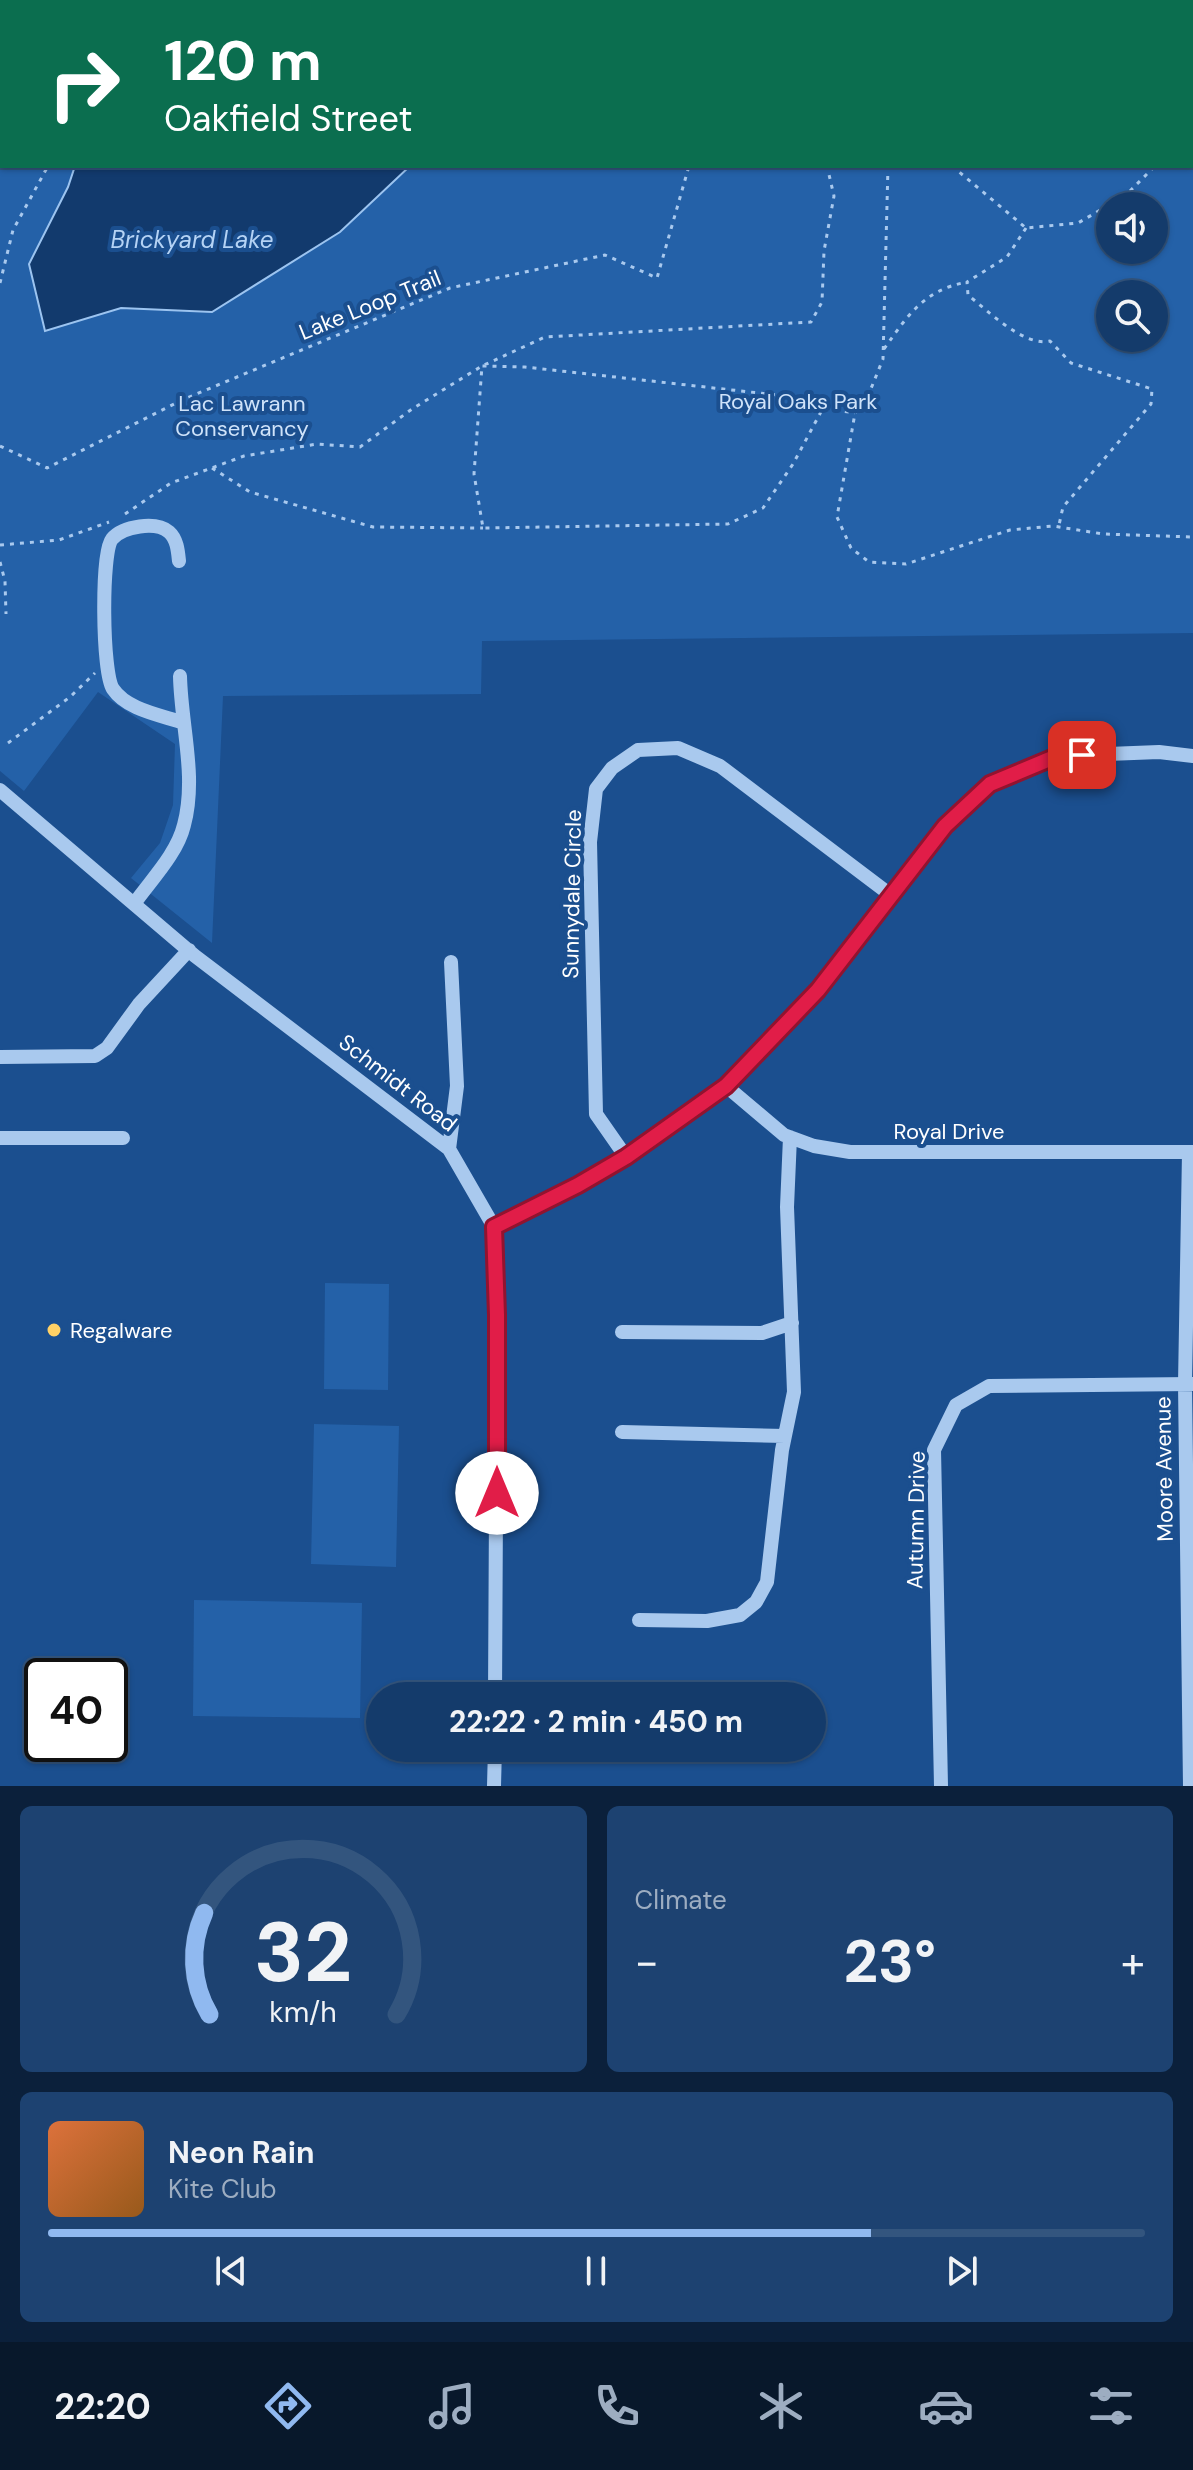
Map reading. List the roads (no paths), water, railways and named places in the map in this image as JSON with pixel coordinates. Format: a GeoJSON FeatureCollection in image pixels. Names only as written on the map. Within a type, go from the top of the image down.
{"type":"FeatureCollection","features":[{"type":"Feature","properties":{"kind":"street"},"geometry":{"type":"LineString","coordinates":[[179,561],[177,545],[170,533],[158,527],[125,529],[114,536],[105,556],[106,673],[113,689],[127,702],[184,723]]}},
{"type":"Feature","properties":{"kind":"street"},"geometry":{"type":"LineString","coordinates":[[134,904],[173,850],[184,827],[189,793],[180,676]]}},
{"type":"Feature","properties":{"kind":"street","name":"Sunnydale Circle"},"geometry":{"type":"LineString","coordinates":[[626,1157],[596,1114],[590,842],[596,789],[612,768],[638,750],[678,748],[720,766],[892,896]]}},
{"type":"Feature","properties":{"kind":"street"},"geometry":{"type":"LineString","coordinates":[[494,1227],[626,1157],[726,1086],[818,990],[945,826],[990,784],[1057,756],[1159,752],[1193,756]]}},
{"type":"Feature","properties":{"kind":"street","name":"Schmidt Road"},"geometry":{"type":"LineString","coordinates":[[0,790],[189,950],[449,1149],[494,1227],[497,1315],[495,1682]]}},
{"type":"Feature","properties":{"kind":"street"},"geometry":{"type":"LineString","coordinates":[[0,1057],[95,1056],[107,1048],[139,1004],[189,950]]}},
{"type":"Feature","properties":{"kind":"street"},"geometry":{"type":"LineString","coordinates":[[449,1149],[457,1086],[451,962]]}},
{"type":"Feature","properties":{"kind":"street","name":"Royal Drive"},"geometry":{"type":"LineString","coordinates":[[726,1086],[784,1135],[814,1146],[850,1152],[1191,1152]]}},
{"type":"Feature","properties":{"kind":"street"},"geometry":{"type":"LineString","coordinates":[[639,1620],[707,1621],[740,1615],[756,1602],[767,1582],[785,1436],[794,1392],[787,1207],[790,1137]]}},
{"type":"Feature","properties":{"kind":"street"},"geometry":{"type":"LineString","coordinates":[[0,1138],[123,1138]]}},
{"type":"Feature","properties":{"kind":"street","name":"Moore Avenue"},"geometry":{"type":"LineString","coordinates":[[1190,1786],[1191,1152]]}},
{"type":"Feature","properties":{"kind":"street"},"geometry":{"type":"LineString","coordinates":[[622,1332],[762,1333],[792,1323]]}},
{"type":"Feature","properties":{"kind":"street","name":"Autumn Drive"},"geometry":{"type":"LineString","coordinates":[[941,1786],[934,1450],[956,1405],[989,1386],[1189,1384]]}},
{"type":"Feature","properties":{"kind":"street"},"geometry":{"type":"LineString","coordinates":[[622,1432],[785,1436]]}},
{"type":"Feature","properties":{"kind":"street"},"geometry":{"type":"LineString","coordinates":[[494,1786],[495,1762]]}},
{"type":"Feature","properties":{"kind":"water","name":"Brickyard Lake"},"geometry":{"type":"Polygon","coordinates":[[[74,168],[408,168],[340,232],[212,312],[121,308],[45,331],[29,264],[74,168]]]}},
{"type":"Feature","properties":{"kind":"place","name":"Regalware"},"geometry":{"type":"Point","coordinates":[54,1330]}},
{"type":"Feature","properties":{"kind":"park label","name":"Royal Oaks Park"},"geometry":{"type":"Point","coordinates":[798,401]}},
{"type":"Feature","properties":{"kind":"park label","name":"Lac Lawrann Conservancy"},"geometry":{"type":"Point","coordinates":[242,416]}}]}
